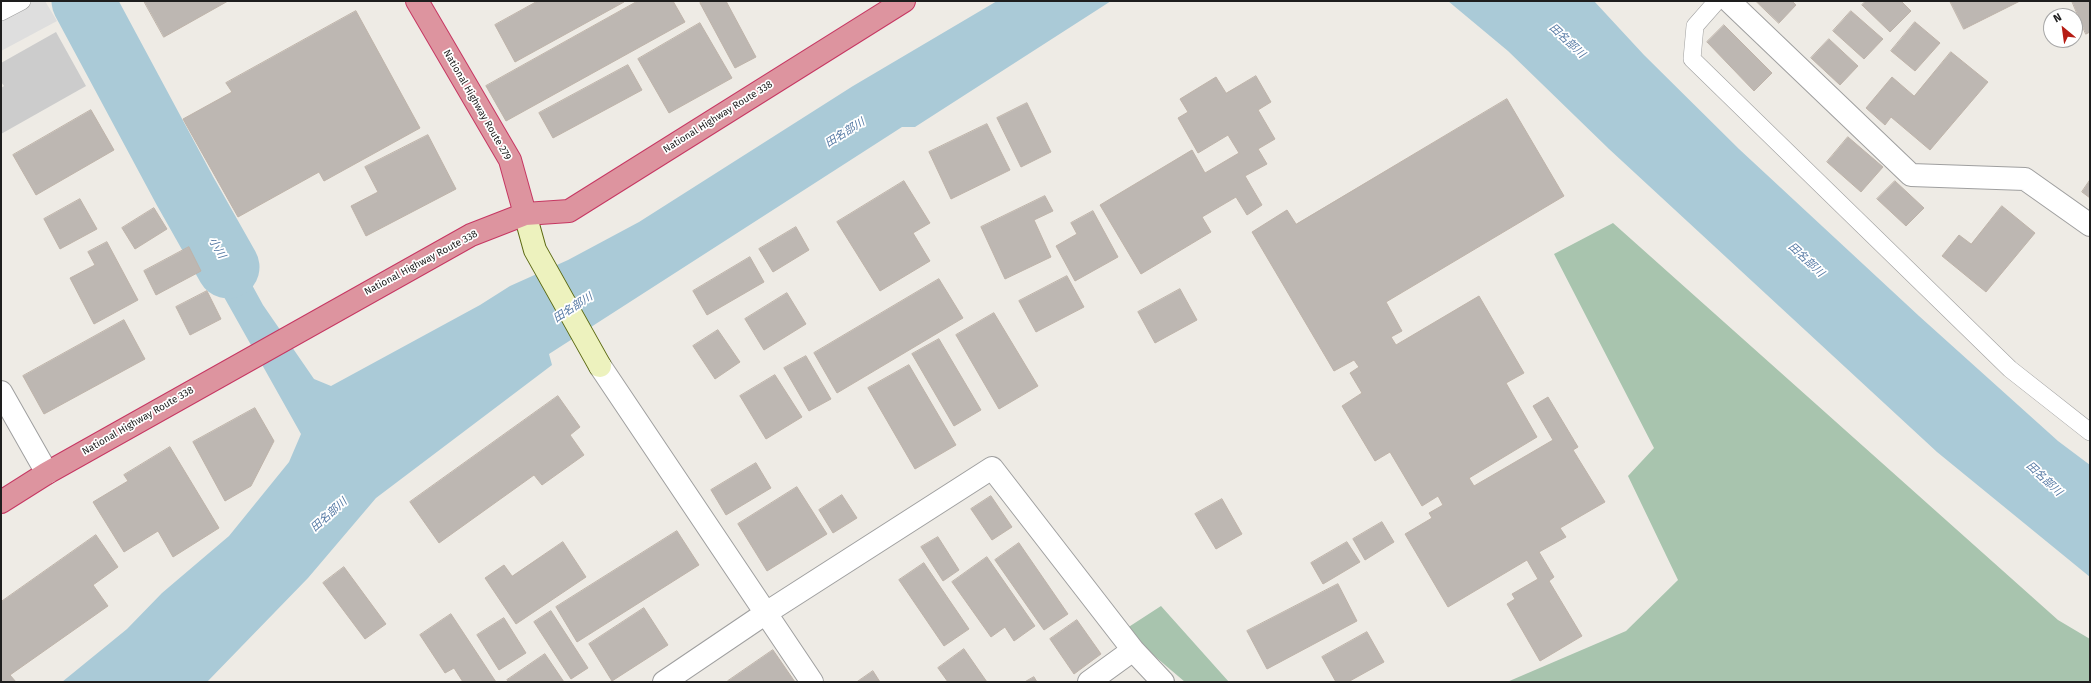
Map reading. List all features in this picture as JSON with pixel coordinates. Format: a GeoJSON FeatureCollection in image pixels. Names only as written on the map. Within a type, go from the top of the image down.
{"type":"FeatureCollection","features":[{"type":"Feature","properties":{"kind":"highway","name":"National Highway Route 279"},"geometry":{"type":"LineString","coordinates":[[417,1],[510,160],[525,214]]}},
{"type":"Feature","properties":{"kind":"highway","name":"National Highway Route 338"},"geometry":{"type":"LineString","coordinates":[[1,502],[47,473],[249,358],[471,235],[525,214],[569,212],[904,1]]}},
{"type":"Feature","properties":{"kind":"street"},"geometry":{"type":"LineString","coordinates":[[1729,1],[1911,175],[2025,179],[2090,225]]}},
{"type":"Feature","properties":{"kind":"street"},"geometry":{"type":"LineString","coordinates":[[525,214],[535,250],[600,366],[812,682]]}},
{"type":"Feature","properties":{"kind":"street"},"geometry":{"type":"LineString","coordinates":[[1,392],[47,473]]}},
{"type":"Feature","properties":{"kind":"street"},"geometry":{"type":"LineString","coordinates":[[664,682],[766,613],[992,468],[1133,650],[1163,682]]}},
{"type":"Feature","properties":{"kind":"street"},"geometry":{"type":"LineString","coordinates":[[1089,682],[1133,650]]}},
{"type":"Feature","properties":{"kind":"lane"},"geometry":{"type":"LineString","coordinates":[[1,12],[22,1]]}},
{"type":"Feature","properties":{"kind":"lane"},"geometry":{"type":"LineString","coordinates":[[1717,1],[1695,26],[1692,59],[2010,369],[2090,432]]}},
{"type":"Feature","properties":{"kind":"shaded area"},"geometry":{"type":"Polygon","coordinates":[[[1,1],[45,1],[57,21],[1,51],[1,1]]]}},
{"type":"Feature","properties":{"kind":"shaded area"},"geometry":{"type":"Polygon","coordinates":[[[56,32],[86,86],[1,134],[1,88],[4,86],[1,82],[1,63],[56,32]]]}},
{"type":"Feature","properties":{"kind":"green space"},"geometry":{"type":"Polygon","coordinates":[[[1613,223],[2058,620],[2090,639],[2090,682],[1507,682],[1626,631],[1678,580],[1628,476],[1654,448],[1554,254],[1613,223]]]}},
{"type":"Feature","properties":{"kind":"green space"},"geometry":{"type":"Polygon","coordinates":[[[1161,606],[1229,682],[1185,682],[1124,630],[1161,606]]]}},
{"type":"Feature","properties":{"kind":"water","name":"田名部川"},"geometry":{"type":"Polygon","coordinates":[[[997,1],[1111,1],[915,127],[902,127],[549,354],[552,365],[376,498],[308,578],[207,682],[62,682],[127,629],[162,593],[229,536],[289,462],[301,434],[170,201],[185,191],[199,188],[263,305],[314,379],[331,386],[480,305],[510,286],[568,260],[639,222],[853,86],[997,1]]]}},
{"type":"Feature","properties":{"kind":"water","name":"田名部川"},"geometry":{"type":"Polygon","coordinates":[[[1448,1],[1594,1],[1644,55],[1739,149],[1919,316],[2058,441],[2090,465],[2090,577],[1937,452],[1609,149],[1508,51],[1448,1]]]}},
{"type":"Feature","properties":{"kind":"building"},"geometry":{"type":"Polygon","coordinates":[[[144,1],[228,1],[164,37],[144,1]]]}},
{"type":"Feature","properties":{"kind":"building"},"geometry":{"type":"Polygon","coordinates":[[[538,1],[624,2],[515,62],[495,25],[538,1]]]}},
{"type":"Feature","properties":{"kind":"building"},"geometry":{"type":"Polygon","coordinates":[[[638,1],[673,1],[685,22],[506,121],[486,86],[638,1]]]}},
{"type":"Feature","properties":{"kind":"building"},"geometry":{"type":"Polygon","coordinates":[[[704,1],[726,1],[756,57],[735,68],[700,3],[704,1]]]}},
{"type":"Feature","properties":{"kind":"building"},"geometry":{"type":"Polygon","coordinates":[[[1756,1],[1792,1],[1796,5],[1779,23],[1756,1]]]}},
{"type":"Feature","properties":{"kind":"building"},"geometry":{"type":"Polygon","coordinates":[[[1866,1],[1901,1],[1911,11],[1890,32],[1862,5],[1866,1]]]}},
{"type":"Feature","properties":{"kind":"building"},"geometry":{"type":"Polygon","coordinates":[[[1950,1],[2020,1],[1964,29],[1950,1]]]}},
{"type":"Feature","properties":{"kind":"building"},"geometry":{"type":"Polygon","coordinates":[[[2072,1],[2090,1],[2090,32],[2086,34],[2083,27],[2083,8],[2075,8],[2072,1]]]}},
{"type":"Feature","properties":{"kind":"building"},"geometry":{"type":"Polygon","coordinates":[[[356,11],[420,128],[324,181],[319,172],[238,217],[183,119],[232,92],[226,83],[356,11]]]}},
{"type":"Feature","properties":{"kind":"building"},"geometry":{"type":"Polygon","coordinates":[[[1851,11],[1883,39],[1864,59],[1833,31],[1851,11]]]}},
{"type":"Feature","properties":{"kind":"building"},"geometry":{"type":"Polygon","coordinates":[[[1915,22],[1940,43],[1915,71],[1891,51],[1915,22]]]}},
{"type":"Feature","properties":{"kind":"building"},"geometry":{"type":"Polygon","coordinates":[[[700,23],[732,78],[669,113],[638,59],[700,23]]]}},
{"type":"Feature","properties":{"kind":"building"},"geometry":{"type":"Polygon","coordinates":[[[1724,25],[1772,73],[1754,91],[1707,42],[1724,25]]]}},
{"type":"Feature","properties":{"kind":"building"},"geometry":{"type":"Polygon","coordinates":[[[1829,39],[1858,66],[1840,85],[1811,58],[1829,39]]]}},
{"type":"Feature","properties":{"kind":"building"},"geometry":{"type":"Polygon","coordinates":[[[1951,52],[1988,82],[1930,150],[1891,117],[1885,125],[1866,108],[1892,77],[1914,96],[1951,52]]]}},
{"type":"Feature","properties":{"kind":"building"},"geometry":{"type":"Polygon","coordinates":[[[628,65],[642,90],[553,138],[539,113],[628,65]]]}},
{"type":"Feature","properties":{"kind":"building"},"geometry":{"type":"Polygon","coordinates":[[[1256,76],[1271,102],[1258,110],[1275,139],[1258,149],[1267,164],[1245,176],[1262,205],[1247,215],[1236,197],[1202,217],[1211,232],[1141,274],[1100,205],[1192,150],[1205,173],[1239,153],[1228,135],[1198,153],[1178,118],[1188,112],[1180,99],[1216,77],[1226,93],[1256,76]]]}},
{"type":"Feature","properties":{"kind":"building"},"geometry":{"type":"Polygon","coordinates":[[[1507,99],[1564,196],[1386,302],[1402,331],[1391,337],[1396,345],[1479,296],[1524,373],[1506,383],[1537,437],[1469,478],[1474,486],[1553,440],[1533,406],[1548,397],[1578,447],[1573,450],[1605,502],[1560,528],[1566,537],[1539,552],[1554,577],[1549,581],[1582,636],[1540,661],[1507,604],[1515,599],[1512,594],[1538,579],[1527,560],[1448,607],[1405,534],[1432,518],[1429,513],[1443,505],[1438,496],[1422,506],[1390,452],[1375,461],[1342,406],[1362,393],[1350,373],[1359,367],[1354,360],[1334,371],[1252,232],[1287,210],[1296,224],[1507,99]]]}},
{"type":"Feature","properties":{"kind":"building"},"geometry":{"type":"Polygon","coordinates":[[[1027,103],[1051,152],[1021,167],[997,118],[1027,103]]]}},
{"type":"Feature","properties":{"kind":"building"},"geometry":{"type":"Polygon","coordinates":[[[91,110],[114,150],[36,195],[13,155],[91,110]]]}},
{"type":"Feature","properties":{"kind":"building"},"geometry":{"type":"Polygon","coordinates":[[[987,124],[1010,170],[951,199],[929,152],[987,124]]]}},
{"type":"Feature","properties":{"kind":"building"},"geometry":{"type":"Polygon","coordinates":[[[428,135],[456,189],[366,236],[351,206],[378,192],[365,167],[428,135]]]}},
{"type":"Feature","properties":{"kind":"building"},"geometry":{"type":"Polygon","coordinates":[[[1848,137],[1883,167],[1861,192],[1827,162],[1848,137]]]}},
{"type":"Feature","properties":{"kind":"building"},"geometry":{"type":"Polygon","coordinates":[[[2090,180],[2090,198],[2082,192],[2090,180]]]}},
{"type":"Feature","properties":{"kind":"building"},"geometry":{"type":"Polygon","coordinates":[[[904,181],[930,223],[913,233],[930,261],[880,291],[837,222],[904,181]]]}},
{"type":"Feature","properties":{"kind":"building"},"geometry":{"type":"Polygon","coordinates":[[[1895,181],[1924,208],[1906,226],[1877,199],[1895,181]]]}},
{"type":"Feature","properties":{"kind":"building"},"geometry":{"type":"Polygon","coordinates":[[[1045,196],[1053,211],[1034,220],[1051,257],[1005,279],[981,227],[1045,196]]]}},
{"type":"Feature","properties":{"kind":"building"},"geometry":{"type":"Polygon","coordinates":[[[80,199],[97,229],[60,249],[44,219],[80,199]]]}},
{"type":"Feature","properties":{"kind":"building"},"geometry":{"type":"Polygon","coordinates":[[[2002,206],[2035,233],[1986,292],[1942,256],[1959,235],[1971,244],[2002,206]]]}},
{"type":"Feature","properties":{"kind":"building"},"geometry":{"type":"Polygon","coordinates":[[[154,208],[167,229],[135,249],[122,228],[154,208]]]}},
{"type":"Feature","properties":{"kind":"building"},"geometry":{"type":"Polygon","coordinates":[[[1093,211],[1118,257],[1075,281],[1056,246],[1077,234],[1071,223],[1093,211]]]}},
{"type":"Feature","properties":{"kind":"building"},"geometry":{"type":"Polygon","coordinates":[[[796,227],[809,250],[773,272],[759,249],[796,227]]]}},
{"type":"Feature","properties":{"kind":"building"},"geometry":{"type":"Polygon","coordinates":[[[107,242],[138,300],[94,324],[70,278],[95,265],[88,252],[107,242]]]}},
{"type":"Feature","properties":{"kind":"building"},"geometry":{"type":"Polygon","coordinates":[[[189,247],[201,271],[156,295],[144,271],[189,247]]]}},
{"type":"Feature","properties":{"kind":"building"},"geometry":{"type":"Polygon","coordinates":[[[750,257],[764,282],[707,315],[693,291],[750,257]]]}},
{"type":"Feature","properties":{"kind":"building"},"geometry":{"type":"Polygon","coordinates":[[[1067,276],[1084,307],[1036,332],[1019,301],[1067,276]]]}},
{"type":"Feature","properties":{"kind":"building"},"geometry":{"type":"Polygon","coordinates":[[[939,279],[963,318],[837,393],[814,353],[939,279]]]}},
{"type":"Feature","properties":{"kind":"building"},"geometry":{"type":"Polygon","coordinates":[[[1180,289],[1197,320],[1155,343],[1138,312],[1180,289]]]}},
{"type":"Feature","properties":{"kind":"building"},"geometry":{"type":"Polygon","coordinates":[[[207,291],[221,319],[190,335],[176,307],[207,291]]]}},
{"type":"Feature","properties":{"kind":"building"},"geometry":{"type":"Polygon","coordinates":[[[787,293],[806,324],[764,350],[745,319],[787,293]]]}},
{"type":"Feature","properties":{"kind":"building"},"geometry":{"type":"Polygon","coordinates":[[[994,313],[1038,386],[999,409],[956,335],[994,313]]]}},
{"type":"Feature","properties":{"kind":"building"},"geometry":{"type":"Polygon","coordinates":[[[124,320],[145,359],[44,414],[23,376],[124,320]]]}},
{"type":"Feature","properties":{"kind":"building"},"geometry":{"type":"Polygon","coordinates":[[[718,330],[740,362],[715,379],[693,346],[718,330]]]}},
{"type":"Feature","properties":{"kind":"building"},"geometry":{"type":"Polygon","coordinates":[[[939,339],[981,410],[954,426],[912,354],[939,339]]]}},
{"type":"Feature","properties":{"kind":"building"},"geometry":{"type":"Polygon","coordinates":[[[806,356],[831,399],[809,411],[784,368],[806,356]]]}},
{"type":"Feature","properties":{"kind":"building"},"geometry":{"type":"Polygon","coordinates":[[[909,365],[956,445],[915,469],[868,388],[909,365]]]}},
{"type":"Feature","properties":{"kind":"building"},"geometry":{"type":"Polygon","coordinates":[[[775,375],[802,417],[766,439],[740,396],[775,375]]]}},
{"type":"Feature","properties":{"kind":"building"},"geometry":{"type":"Polygon","coordinates":[[[558,396],[580,427],[570,435],[584,455],[542,485],[534,475],[439,543],[410,502],[558,396]]]}},
{"type":"Feature","properties":{"kind":"building"},"geometry":{"type":"Polygon","coordinates":[[[255,408],[274,441],[251,486],[225,501],[193,442],[255,408]]]}},
{"type":"Feature","properties":{"kind":"building"},"geometry":{"type":"Polygon","coordinates":[[[170,447],[219,528],[173,557],[158,531],[124,552],[93,502],[128,481],[124,475],[170,447]]]}},
{"type":"Feature","properties":{"kind":"building"},"geometry":{"type":"Polygon","coordinates":[[[756,463],[771,488],[726,515],[711,490],[756,463]]]}},
{"type":"Feature","properties":{"kind":"building"},"geometry":{"type":"Polygon","coordinates":[[[797,487],[827,534],[767,571],[738,524],[797,487]]]}},
{"type":"Feature","properties":{"kind":"building"},"geometry":{"type":"Polygon","coordinates":[[[842,495],[857,518],[833,533],[819,510],[842,495]]]}},
{"type":"Feature","properties":{"kind":"building"},"geometry":{"type":"Polygon","coordinates":[[[991,496],[1012,527],[992,540],[971,509],[991,496]]]}},
{"type":"Feature","properties":{"kind":"building"},"geometry":{"type":"Polygon","coordinates":[[[1222,499],[1242,534],[1216,549],[1195,514],[1222,499]]]}},
{"type":"Feature","properties":{"kind":"building"},"geometry":{"type":"Polygon","coordinates":[[[1382,522],[1394,542],[1365,560],[1353,539],[1382,522]]]}},
{"type":"Feature","properties":{"kind":"building"},"geometry":{"type":"Polygon","coordinates":[[[677,531],[699,565],[577,642],[556,607],[677,531]]]}},
{"type":"Feature","properties":{"kind":"building"},"geometry":{"type":"Polygon","coordinates":[[[96,535],[118,567],[93,585],[108,606],[10,675],[16,682],[1,682],[1,602],[96,535]]]}},
{"type":"Feature","properties":{"kind":"building"},"geometry":{"type":"Polygon","coordinates":[[[938,537],[959,570],[943,581],[921,547],[938,537]]]}},
{"type":"Feature","properties":{"kind":"building"},"geometry":{"type":"Polygon","coordinates":[[[563,542],[586,577],[516,624],[485,578],[504,565],[512,576],[563,542]]]}},
{"type":"Feature","properties":{"kind":"building"},"geometry":{"type":"Polygon","coordinates":[[[1347,542],[1360,562],[1323,584],[1311,563],[1347,542]]]}},
{"type":"Feature","properties":{"kind":"building"},"geometry":{"type":"Polygon","coordinates":[[[1019,543],[1068,614],[1044,630],[995,560],[1019,543]]]}},
{"type":"Feature","properties":{"kind":"building"},"geometry":{"type":"Polygon","coordinates":[[[987,557],[1035,626],[1014,641],[1005,627],[991,637],[952,582],[987,557]]]}},
{"type":"Feature","properties":{"kind":"building"},"geometry":{"type":"Polygon","coordinates":[[[924,563],[969,629],[944,646],[899,580],[924,563]]]}},
{"type":"Feature","properties":{"kind":"building"},"geometry":{"type":"Polygon","coordinates":[[[344,567],[386,624],[365,639],[323,583],[344,567]]]}},
{"type":"Feature","properties":{"kind":"building"},"geometry":{"type":"Polygon","coordinates":[[[1338,584],[1357,621],[1267,669],[1247,631],[1338,584]]]}},
{"type":"Feature","properties":{"kind":"building"},"geometry":{"type":"Polygon","coordinates":[[[644,608],[668,645],[612,681],[589,644],[644,608]]]}},
{"type":"Feature","properties":{"kind":"building"},"geometry":{"type":"Polygon","coordinates":[[[551,611],[588,668],[571,679],[534,622],[551,611]]]}},
{"type":"Feature","properties":{"kind":"building"},"geometry":{"type":"Polygon","coordinates":[[[451,614],[496,682],[463,682],[454,668],[445,673],[420,635],[451,614]]]}},
{"type":"Feature","properties":{"kind":"building"},"geometry":{"type":"Polygon","coordinates":[[[504,618],[526,653],[499,670],[477,635],[504,618]]]}},
{"type":"Feature","properties":{"kind":"building"},"geometry":{"type":"Polygon","coordinates":[[[1077,620],[1101,654],[1074,674],[1050,639],[1077,620]]]}},
{"type":"Feature","properties":{"kind":"building"},"geometry":{"type":"Polygon","coordinates":[[[1367,632],[1384,662],[1348,682],[1336,682],[1322,657],[1367,632]]]}},
{"type":"Feature","properties":{"kind":"building"},"geometry":{"type":"Polygon","coordinates":[[[964,649],[987,682],[948,682],[938,668],[964,649]]]}},
{"type":"Feature","properties":{"kind":"building"},"geometry":{"type":"Polygon","coordinates":[[[773,650],[795,682],[728,681],[773,650]]]}},
{"type":"Feature","properties":{"kind":"building"},"geometry":{"type":"Polygon","coordinates":[[[545,654],[564,682],[509,682],[507,680],[545,654]]]}},
{"type":"Feature","properties":{"kind":"building"},"geometry":{"type":"Polygon","coordinates":[[[873,671],[880,682],[857,682],[873,671]]]}},
{"type":"Feature","properties":{"kind":"building"},"geometry":{"type":"Polygon","coordinates":[[[1034,677],[1037,682],[1025,682],[1034,677]]]}},
{"type":"Feature","properties":{"kind":"waterway","name":"小川"},"geometry":{"type":"LineString","coordinates":[[83,1],[185,191],[228,267]]}}]}
